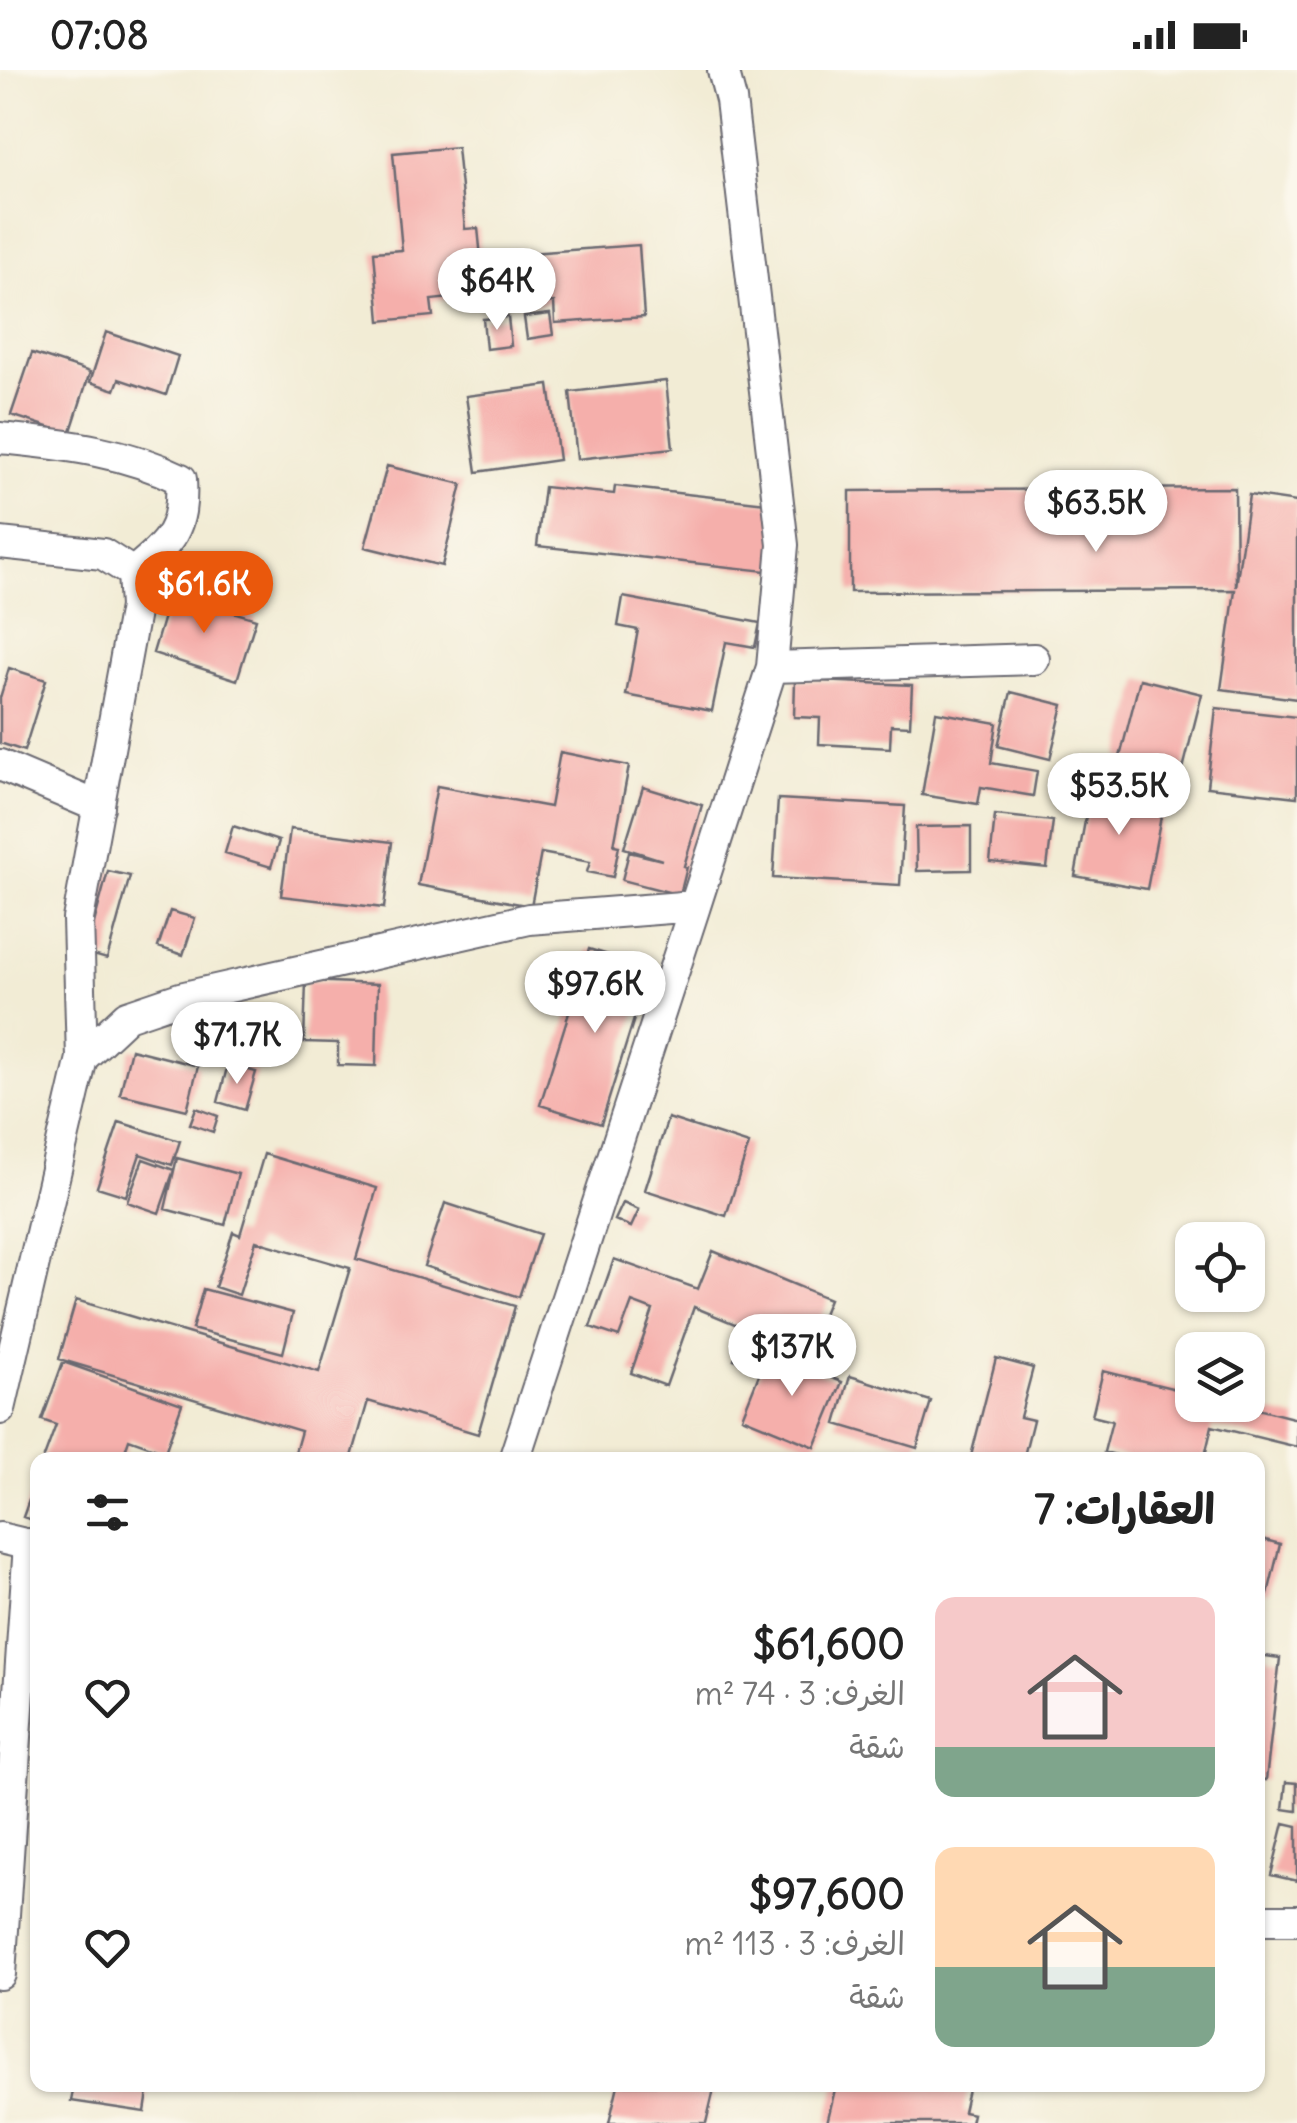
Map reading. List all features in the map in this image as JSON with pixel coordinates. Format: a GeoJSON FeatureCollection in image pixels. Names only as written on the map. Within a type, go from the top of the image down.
{"type":"FeatureCollection","features":[{"type":"Feature","properties":{"kind":"street"},"geometry":{"type":"LineString","coordinates":[[517,1452],[772,667],[783,544],[731,100],[723,70]]}},
{"type":"Feature","properties":{"kind":"street"},"geometry":{"type":"LineString","coordinates":[[0,438],[104,449],[143,460],[181,479],[183,511],[170,542],[133,572]]}},
{"type":"Feature","properties":{"kind":"street"},"geometry":{"type":"LineString","coordinates":[[0,543],[103,554],[133,572]]}},
{"type":"Feature","properties":{"kind":"street"},"geometry":{"type":"LineString","coordinates":[[0,1409],[82,1058],[78,919],[135,607],[133,572]]}},
{"type":"Feature","properties":{"kind":"street"},"geometry":{"type":"LineString","coordinates":[[772,667],[1034,660]]}},
{"type":"Feature","properties":{"kind":"street"},"geometry":{"type":"LineString","coordinates":[[0,765],[98,807]]}},
{"type":"Feature","properties":{"kind":"street"},"geometry":{"type":"LineString","coordinates":[[82,1058],[127,1016],[180,998],[529,918],[695,906]]}},
{"type":"Feature","properties":{"kind":"street"},"geometry":{"type":"LineString","coordinates":[[0,1974],[22,1543]]}},
{"type":"Feature","properties":{"kind":"street"},"geometry":{"type":"LineString","coordinates":[[1265,1920],[1297,1920]]}},
{"type":"Feature","properties":{"kind":"building"},"geometry":{"type":"Polygon","coordinates":[[[457,147],[465,229],[478,228],[483,278],[496,277],[498,293],[431,300],[433,316],[380,321],[374,252],[402,250],[393,153],[457,147]]]}},
{"type":"Feature","properties":{"kind":"building"},"geometry":{"type":"Polygon","coordinates":[[[639,245],[644,317],[555,323],[554,302],[520,305],[516,254],[639,245]]]}},
{"type":"Feature","properties":{"kind":"building"},"geometry":{"type":"Polygon","coordinates":[[[550,314],[553,335],[527,339],[524,317],[550,314]]]}},
{"type":"Feature","properties":{"kind":"building"},"geometry":{"type":"Polygon","coordinates":[[[508,317],[511,346],[486,349],[483,319],[508,317]]]}},
{"type":"Feature","properties":{"kind":"building"},"geometry":{"type":"Polygon","coordinates":[[[106,332],[178,356],[166,395],[119,379],[115,390],[90,382],[106,332]]]}},
{"type":"Feature","properties":{"kind":"building"},"geometry":{"type":"Polygon","coordinates":[[[32,353],[90,372],[70,434],[11,415],[32,353]]]}},
{"type":"Feature","properties":{"kind":"building"},"geometry":{"type":"Polygon","coordinates":[[[666,381],[673,448],[577,459],[570,392],[666,381]]]}},
{"type":"Feature","properties":{"kind":"building"},"geometry":{"type":"Polygon","coordinates":[[[549,385],[559,460],[477,472],[466,396],[549,385]]]}},
{"type":"Feature","properties":{"kind":"building"},"geometry":{"type":"Polygon","coordinates":[[[387,466],[462,484],[442,566],[365,547],[387,466]]]}},
{"type":"Feature","properties":{"kind":"building"},"geometry":{"type":"Polygon","coordinates":[[[615,486],[783,505],[775,572],[537,546],[544,487],[614,494],[615,486]]]}},
{"type":"Feature","properties":{"kind":"building"},"geometry":{"type":"Polygon","coordinates":[[[1235,488],[1236,587],[1249,495],[1297,502],[1297,699],[1221,689],[1235,590],[850,592],[850,491],[1235,488]]]}},
{"type":"Feature","properties":{"kind":"building"},"geometry":{"type":"Polygon","coordinates":[[[171,593],[256,619],[237,680],[153,653],[171,593]]]}},
{"type":"Feature","properties":{"kind":"building"},"geometry":{"type":"Polygon","coordinates":[[[623,597],[760,623],[755,647],[726,642],[712,711],[626,695],[638,630],[618,626],[623,597]]]}},
{"type":"Feature","properties":{"kind":"building"},"geometry":{"type":"Polygon","coordinates":[[[9,668],[46,680],[24,751],[0,743],[0,698],[9,668]]]}},
{"type":"Feature","properties":{"kind":"building"},"geometry":{"type":"Polygon","coordinates":[[[1140,679],[1202,694],[1182,773],[1120,757],[1140,679]]]}},
{"type":"Feature","properties":{"kind":"building"},"geometry":{"type":"Polygon","coordinates":[[[795,680],[912,685],[910,726],[891,725],[890,748],[819,744],[820,718],[794,717],[795,680]]]}},
{"type":"Feature","properties":{"kind":"building"},"geometry":{"type":"Polygon","coordinates":[[[1011,692],[1063,705],[1050,759],[998,746],[1011,692]]]}},
{"type":"Feature","properties":{"kind":"building"},"geometry":{"type":"Polygon","coordinates":[[[1216,708],[1297,717],[1297,797],[1207,787],[1216,708]]]}},
{"type":"Feature","properties":{"kind":"building"},"geometry":{"type":"Polygon","coordinates":[[[936,712],[997,723],[991,763],[1037,771],[1033,796],[981,787],[978,804],[922,795],[936,712]]]}},
{"type":"Feature","properties":{"kind":"building"},"geometry":{"type":"Polygon","coordinates":[[[560,752],[629,766],[614,845],[619,846],[613,877],[587,872],[590,862],[541,853],[531,906],[418,885],[437,786],[550,807],[560,752]]]}},
{"type":"Feature","properties":{"kind":"building"},"geometry":{"type":"Polygon","coordinates":[[[643,787],[702,805],[684,866],[687,867],[680,895],[622,880],[629,852],[662,860],[624,848],[643,787]]]}},
{"type":"Feature","properties":{"kind":"building"},"geometry":{"type":"Polygon","coordinates":[[[1091,788],[1164,801],[1147,889],[1075,876],[1091,788]]]}},
{"type":"Feature","properties":{"kind":"building"},"geometry":{"type":"Polygon","coordinates":[[[778,799],[905,806],[900,885],[773,878],[778,799]]]}},
{"type":"Feature","properties":{"kind":"building"},"geometry":{"type":"Polygon","coordinates":[[[995,815],[1053,821],[1047,868],[990,862],[995,815]]]}},
{"type":"Feature","properties":{"kind":"building"},"geometry":{"type":"Polygon","coordinates":[[[233,826],[279,841],[271,867],[225,853],[233,826]]]}},
{"type":"Feature","properties":{"kind":"building"},"geometry":{"type":"Polygon","coordinates":[[[971,826],[971,870],[917,871],[916,827],[971,826]]]}},
{"type":"Feature","properties":{"kind":"building"},"geometry":{"type":"Polygon","coordinates":[[[290,829],[392,842],[384,908],[281,896],[290,829]]]}},
{"type":"Feature","properties":{"kind":"building"},"geometry":{"type":"Polygon","coordinates":[[[108,871],[130,876],[107,959],[86,953],[108,871]]]}},
{"type":"Feature","properties":{"kind":"building"},"geometry":{"type":"Polygon","coordinates":[[[170,911],[195,918],[183,955],[158,947],[170,911]]]}},
{"type":"Feature","properties":{"kind":"building"},"geometry":{"type":"Polygon","coordinates":[[[589,949],[650,968],[601,1124],[540,1105],[589,949]]]}},
{"type":"Feature","properties":{"kind":"building"},"geometry":{"type":"Polygon","coordinates":[[[306,981],[378,984],[376,1066],[338,1065],[338,1043],[304,1042],[306,981]]]}},
{"type":"Feature","properties":{"kind":"building"},"geometry":{"type":"Polygon","coordinates":[[[131,1049],[198,1066],[187,1110],[120,1094],[131,1049]]]}},
{"type":"Feature","properties":{"kind":"building"},"geometry":{"type":"Polygon","coordinates":[[[228,1064],[256,1072],[245,1110],[218,1102],[228,1064]]]}},
{"type":"Feature","properties":{"kind":"building"},"geometry":{"type":"Polygon","coordinates":[[[196,1108],[218,1116],[213,1132],[190,1124],[196,1108]]]}},
{"type":"Feature","properties":{"kind":"building"},"geometry":{"type":"Polygon","coordinates":[[[668,1118],[749,1144],[726,1216],[645,1190],[668,1118]]]}},
{"type":"Feature","properties":{"kind":"building"},"geometry":{"type":"Polygon","coordinates":[[[119,1122],[180,1141],[172,1165],[140,1154],[126,1196],[97,1187],[119,1122]]]}},
{"type":"Feature","properties":{"kind":"building"},"geometry":{"type":"Polygon","coordinates":[[[264,1154],[377,1188],[356,1259],[515,1306],[478,1434],[368,1401],[353,1452],[295,1452],[301,1431],[59,1359],[76,1300],[319,1372],[350,1268],[256,1241],[239,1295],[215,1287],[233,1232],[240,1235],[264,1154]]]}},
{"type":"Feature","properties":{"kind":"building"},"geometry":{"type":"Polygon","coordinates":[[[177,1158],[238,1174],[225,1225],[165,1209],[177,1158]]]}},
{"type":"Feature","properties":{"kind":"building"},"geometry":{"type":"Polygon","coordinates":[[[143,1159],[174,1170],[159,1213],[127,1202],[143,1159]]]}},
{"type":"Feature","properties":{"kind":"building"},"geometry":{"type":"Polygon","coordinates":[[[445,1203],[540,1234],[519,1297],[424,1266],[445,1203]]]}},
{"type":"Feature","properties":{"kind":"building"},"geometry":{"type":"Polygon","coordinates":[[[623,1203],[639,1210],[631,1227],[615,1220],[623,1203]]]}},
{"type":"Feature","properties":{"kind":"building"},"geometry":{"type":"Polygon","coordinates":[[[713,1251],[829,1299],[807,1354],[694,1307],[666,1386],[631,1373],[653,1310],[632,1302],[619,1337],[590,1327],[614,1259],[698,1289],[713,1251]]]}},
{"type":"Feature","properties":{"kind":"building"},"geometry":{"type":"Polygon","coordinates":[[[203,1289],[293,1313],[283,1353],[192,1329],[203,1289]]]}},
{"type":"Feature","properties":{"kind":"building"},"geometry":{"type":"Polygon","coordinates":[[[743,1337],[768,1347],[758,1369],[734,1359],[743,1337]]]}},
{"type":"Feature","properties":{"kind":"building"},"geometry":{"type":"Polygon","coordinates":[[[768,1352],[842,1382],[815,1447],[742,1417],[768,1352]]]}},
{"type":"Feature","properties":{"kind":"building"},"geometry":{"type":"Polygon","coordinates":[[[996,1358],[1033,1368],[1020,1417],[1033,1420],[1025,1452],[972,1452],[996,1358]]]}},
{"type":"Feature","properties":{"kind":"building"},"geometry":{"type":"Polygon","coordinates":[[[63,1362],[182,1404],[165,1452],[129,1439],[125,1452],[46,1452],[56,1425],[42,1420],[63,1362]]]}},
{"type":"Feature","properties":{"kind":"building"},"geometry":{"type":"Polygon","coordinates":[[[1103,1371],[1175,1389],[1175,1422],[1265,1422],[1265,1411],[1297,1419],[1297,1447],[1212,1426],[1206,1452],[1104,1452],[1112,1421],[1092,1416],[1103,1371]]]}},
{"type":"Feature","properties":{"kind":"building"},"geometry":{"type":"Polygon","coordinates":[[[850,1376],[931,1401],[917,1448],[836,1424],[850,1376]]]}},
{"type":"Feature","properties":{"kind":"building"},"geometry":{"type":"Polygon","coordinates":[[[30,1498],[30,1519],[23,1517],[30,1498]]]}},
{"type":"Feature","properties":{"kind":"building"},"geometry":{"type":"Polygon","coordinates":[[[1265,1540],[1280,1544],[1268,1594],[1265,1593],[1265,1540]]]}},
{"type":"Feature","properties":{"kind":"building"},"geometry":{"type":"Polygon","coordinates":[[[1265,1656],[1280,1658],[1265,1780],[1265,1656]]]}},
{"type":"Feature","properties":{"kind":"building"},"geometry":{"type":"Polygon","coordinates":[[[1286,1782],[1297,1783],[1297,1811],[1283,1809],[1286,1782]]]}},
{"type":"Feature","properties":{"kind":"building"},"geometry":{"type":"Polygon","coordinates":[[[1284,1823],[1297,1826],[1297,1881],[1271,1875],[1284,1823]]]}},
{"type":"Feature","properties":{"kind":"building"},"geometry":{"type":"Polygon","coordinates":[[[73,2092],[148,2092],[145,2112],[71,2101],[73,2092]]]}},
{"type":"Feature","properties":{"kind":"building"},"geometry":{"type":"Polygon","coordinates":[[[616,2092],[713,2092],[706,2123],[609,2123],[616,2092]]]}},
{"type":"Feature","properties":{"kind":"building"},"geometry":{"type":"Polygon","coordinates":[[[834,2092],[967,2092],[963,2112],[973,2114],[971,2123],[827,2123],[834,2092]]]}}]}
